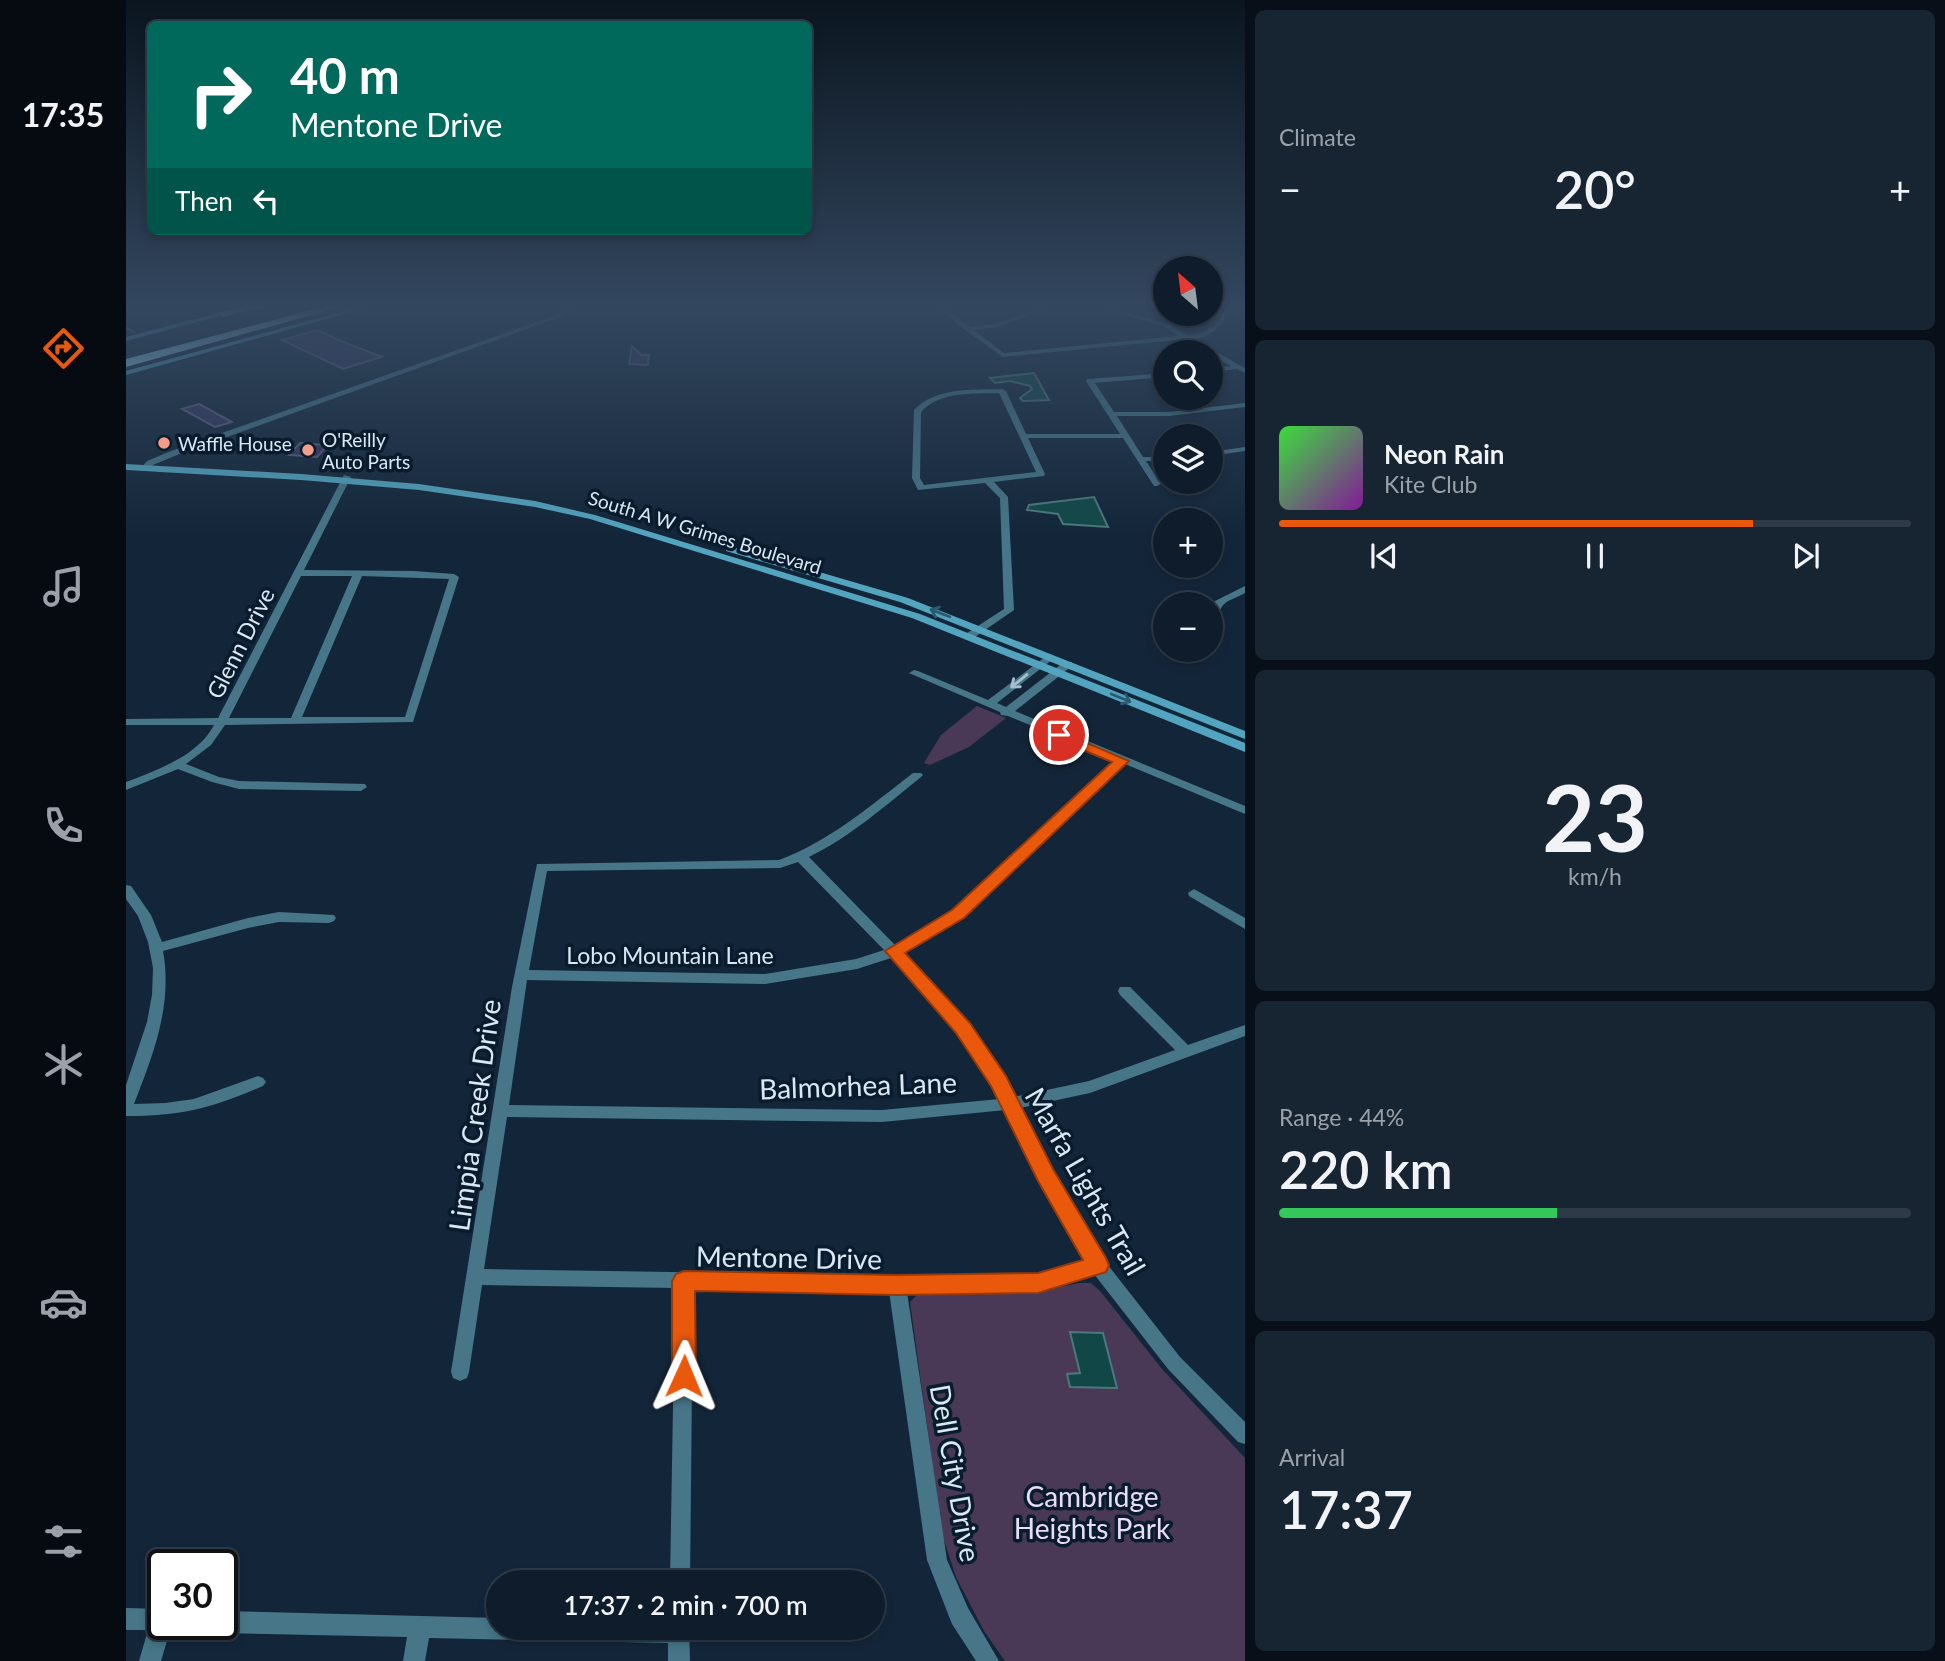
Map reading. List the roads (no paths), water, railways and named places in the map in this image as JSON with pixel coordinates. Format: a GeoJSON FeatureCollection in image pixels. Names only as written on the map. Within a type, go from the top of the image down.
{"type":"FeatureCollection","features":[{"type":"Feature","properties":{"kind":"main road","name":"South A W Grimes Boulevard"},"geometry":{"type":"LineString","coordinates":[[126,461],[148,466]]}},
{"type":"Feature","properties":{"kind":"main road","name":"South A W Grimes Boulevard"},"geometry":{"type":"LineString","coordinates":[[126,467],[148,466],[346,480],[465,485],[545,501],[869,590],[980,629],[1049,657],[1063,668]]}},
{"type":"Feature","properties":{"kind":"main road","name":"South A W Grimes Boulevard"},"geometry":{"type":"LineString","coordinates":[[642,528],[916,616],[1038,665],[1063,668],[1202,724],[1245,748]]}},
{"type":"Feature","properties":{"kind":"main road"},"geometry":{"type":"LineString","coordinates":[[832,591],[869,590]]}},
{"type":"Feature","properties":{"kind":"main road","name":"South A W Grimes Boulevard"},"geometry":{"type":"LineString","coordinates":[[1202,724],[1245,735]]}},
{"type":"Feature","properties":{"kind":"street"},"geometry":{"type":"LineString","coordinates":[[148,466],[379,382]]}},
{"type":"Feature","properties":{"kind":"street"},"geometry":{"type":"LineString","coordinates":[[1090,382],[1153,478]]}},
{"type":"Feature","properties":{"kind":"street"},"geometry":{"type":"LineString","coordinates":[[1002,391],[1041,474],[987,480],[921,488],[916,478],[917,412],[921,406],[947,396],[1002,391]]}},
{"type":"Feature","properties":{"kind":"street"},"geometry":{"type":"LineString","coordinates":[[1112,414],[1169,414],[1245,405]]}},
{"type":"Feature","properties":{"kind":"street"},"geometry":{"type":"LineString","coordinates":[[1025,436],[1126,436]]}},
{"type":"Feature","properties":{"kind":"street"},"geometry":{"type":"LineString","coordinates":[[1223,452],[1245,449]]}},
{"type":"Feature","properties":{"kind":"street"},"geometry":{"type":"LineString","coordinates":[[1141,459],[1153,459]]}},
{"type":"Feature","properties":{"kind":"street","name":"Glenn Drive"},"geometry":{"type":"LineString","coordinates":[[126,786],[179,765],[201,750],[222,719],[346,480]]}},
{"type":"Feature","properties":{"kind":"street"},"geometry":{"type":"LineString","coordinates":[[968,637],[1009,610],[1004,497],[987,480]]}},
{"type":"Feature","properties":{"kind":"street"},"geometry":{"type":"LineString","coordinates":[[126,722],[222,719],[409,720],[454,577],[297,573]]}},
{"type":"Feature","properties":{"kind":"street"},"geometry":{"type":"LineString","coordinates":[[295,720],[358,574]]}},
{"type":"Feature","properties":{"kind":"street"},"geometry":{"type":"LineString","coordinates":[[1223,600],[1245,589]]}},
{"type":"Feature","properties":{"kind":"street"},"geometry":{"type":"LineString","coordinates":[[988,705],[1049,657]]}},
{"type":"Feature","properties":{"kind":"street"},"geometry":{"type":"LineString","coordinates":[[1005,713],[1063,668]]}},
{"type":"Feature","properties":{"kind":"street"},"geometry":{"type":"LineString","coordinates":[[914,673],[1005,713],[1245,810]]}},
{"type":"Feature","properties":{"kind":"street","name":"Lobo Mountain Lane"},"geometry":{"type":"LineString","coordinates":[[521,975],[765,979],[857,964],[894,951],[958,914],[1122,761]]}},
{"type":"Feature","properties":{"kind":"street"},"geometry":{"type":"LineString","coordinates":[[179,765],[215,780],[239,785],[361,787]]}},
{"type":"Feature","properties":{"kind":"street"},"geometry":{"type":"LineString","coordinates":[[802,858],[836,837],[917,775]]}},
{"type":"Feature","properties":{"kind":"street","name":"Marfa Lights Trail"},"geometry":{"type":"LineString","coordinates":[[802,858],[894,951],[963,1028],[1010,1104],[1045,1175],[1098,1265],[1174,1363],[1245,1435]]}},
{"type":"Feature","properties":{"kind":"street","name":"Limpia Creek Drive"},"geometry":{"type":"LineString","coordinates":[[460,1372],[521,975],[541,867],[744,867],[780,864],[802,858]]}},
{"type":"Feature","properties":{"kind":"street"},"geometry":{"type":"LineString","coordinates":[[126,889],[159,948],[161,999],[149,1046],[126,1107],[176,1110],[206,1105],[258,1082]]}},
{"type":"Feature","properties":{"kind":"street"},"geometry":{"type":"LineString","coordinates":[[1194,893],[1245,924]]}},
{"type":"Feature","properties":{"kind":"street"},"geometry":{"type":"LineString","coordinates":[[159,948],[279,917],[329,918]]}},
{"type":"Feature","properties":{"kind":"street"},"geometry":{"type":"LineString","coordinates":[[1125,991],[1186,1052]]}},
{"type":"Feature","properties":{"kind":"street","name":"Balmorhea Lane"},"geometry":{"type":"LineString","coordinates":[[502,1111],[882,1116],[1010,1104],[1090,1087],[1245,1030]]}},
{"type":"Feature","properties":{"kind":"street","name":"Mentone Drive"},"geometry":{"type":"LineString","coordinates":[[476,1277],[897,1285],[1038,1283],[1098,1265]]}},
{"type":"Feature","properties":{"kind":"street"},"geometry":{"type":"LineString","coordinates":[[680,1570],[684,1281]]}},
{"type":"Feature","properties":{"kind":"street","name":"Dell City Drive"},"geometry":{"type":"LineString","coordinates":[[897,1285],[937,1560],[960,1616],[988,1661]]}},
{"type":"Feature","properties":{"kind":"street"},"geometry":{"type":"LineString","coordinates":[[126,1619],[147,1620]]}},
{"type":"Feature","properties":{"kind":"street"},"geometry":{"type":"LineString","coordinates":[[238,1622],[486,1627]]}},
{"type":"Feature","properties":{"kind":"street"},"geometry":{"type":"LineString","coordinates":[[414,1661],[420,1626]]}},
{"type":"Feature","properties":{"kind":"street"},"geometry":{"type":"LineString","coordinates":[[150,1661],[156,1640]]}},
{"type":"Feature","properties":{"kind":"street"},"geometry":{"type":"LineString","coordinates":[[679,1640],[679,1661]]}},
{"type":"Feature","properties":{"kind":"place","name":"Waffle House"},"geometry":{"type":"Point","coordinates":[164,443]}},
{"type":"Feature","properties":{"kind":"place","name":"O'Reilly Auto Parts"},"geometry":{"type":"Point","coordinates":[308,450]}},
{"type":"Feature","properties":{"kind":"park label","name":"Cambridge Heights Park"},"geometry":{"type":"Point","coordinates":[1092,1512]}}]}
